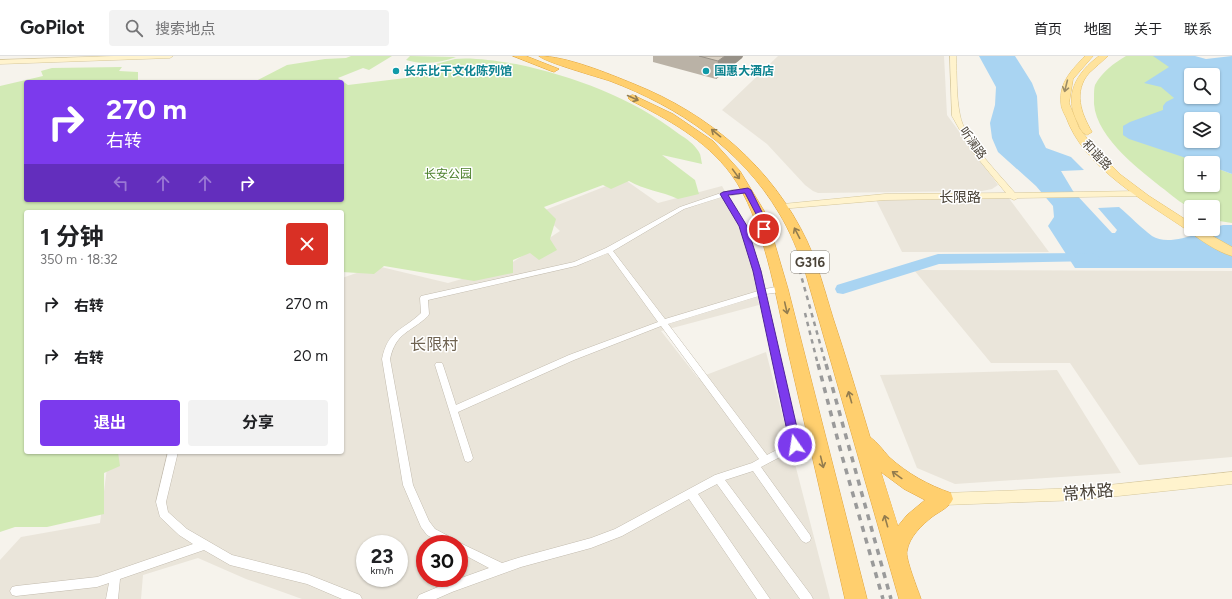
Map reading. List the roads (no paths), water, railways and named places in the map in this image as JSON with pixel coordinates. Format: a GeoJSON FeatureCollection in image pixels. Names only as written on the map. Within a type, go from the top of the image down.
{"type":"FeatureCollection","features":[{"type":"Feature","properties":{"kind":"highway","name":"G316"},"geometry":{"type":"LineString","coordinates":[[531,57],[561,60],[643,91],[702,122],[716,132],[741,156],[783,207],[806,250],[910,599]]}},
{"type":"Feature","properties":{"kind":"highway","name":"G316"},"geometry":{"type":"LineString","coordinates":[[531,57],[646,104],[669,116],[709,143],[725,160],[748,190],[760,214],[781,290],[856,599]]}},
{"type":"Feature","properties":{"kind":"highway"},"geometry":{"type":"LineString","coordinates":[[862,438],[886,466],[898,476],[914,486],[944,499]]}},
{"type":"Feature","properties":{"kind":"highway"},"geometry":{"type":"LineString","coordinates":[[896,553],[901,538],[917,517],[927,508],[944,499]]}},
{"type":"Feature","properties":{"kind":"main road","name":"和谐路"},"geometry":{"type":"LineString","coordinates":[[1089,56],[1070,74],[1065,84],[1064,95],[1069,116],[1089,150],[1138,194],[1184,222]]}},
{"type":"Feature","properties":{"kind":"main road","name":"和谐路"},"geometry":{"type":"LineString","coordinates":[[1104,56],[1087,68],[1076,89],[1076,106],[1083,126],[1098,146],[1122,171],[1184,220]]}},
{"type":"Feature","properties":{"kind":"main road","name":"和谐路"},"geometry":{"type":"LineString","coordinates":[[1207,236],[1232,252]]}},
{"type":"Feature","properties":{"kind":"main road"},"geometry":{"type":"LineString","coordinates":[[1218,236],[1232,244]]}},
{"type":"Feature","properties":{"kind":"street"},"geometry":{"type":"LineString","coordinates":[[0,62],[170,56]]}},
{"type":"Feature","properties":{"kind":"street","name":"听澜路"},"geometry":{"type":"LineString","coordinates":[[953,56],[956,116],[959,124],[972,145],[1014,196]]}},
{"type":"Feature","properties":{"kind":"street"},"geometry":{"type":"LineString","coordinates":[[437,535],[431,532],[414,500],[408,485],[386,358],[387,348],[391,340],[425,314],[424,298],[576,264],[609,250],[682,208],[723,194],[748,190]]}},
{"type":"Feature","properties":{"kind":"street"},"geometry":{"type":"LineString","coordinates":[[723,194],[743,226],[757,271],[795,445]]}},
{"type":"Feature","properties":{"kind":"street","name":"长限路"},"geometry":{"type":"LineString","coordinates":[[783,207],[885,196],[1078,196],[1138,194]]}},
{"type":"Feature","properties":{"kind":"street"},"geometry":{"type":"LineString","coordinates":[[609,250],[765,460]]}},
{"type":"Feature","properties":{"kind":"street"},"geometry":{"type":"LineString","coordinates":[[453,410],[518,379],[583,351],[663,323],[761,292],[781,290]]}},
{"type":"Feature","properties":{"kind":"street"},"geometry":{"type":"LineString","coordinates":[[439,365],[468,458]]}},
{"type":"Feature","properties":{"kind":"street"},"geometry":{"type":"LineString","coordinates":[[423,599],[450,587],[502,569],[591,543],[618,533],[718,478],[755,466],[795,445],[816,439]]}},
{"type":"Feature","properties":{"kind":"street"},"geometry":{"type":"LineString","coordinates":[[173,454],[161,502],[164,514],[182,532],[230,560],[307,579],[356,599]]}},
{"type":"Feature","properties":{"kind":"street"},"geometry":{"type":"LineString","coordinates":[[755,466],[806,538]]}},
{"type":"Feature","properties":{"kind":"street"},"geometry":{"type":"LineString","coordinates":[[718,478],[807,599]]}},
{"type":"Feature","properties":{"kind":"street","name":"常林路"},"geometry":{"type":"LineString","coordinates":[[944,499],[1080,494],[1232,478]]}},
{"type":"Feature","properties":{"kind":"street"},"geometry":{"type":"LineString","coordinates":[[691,493],[764,599]]}},
{"type":"Feature","properties":{"kind":"street"},"geometry":{"type":"LineString","coordinates":[[16,591],[97,582],[205,546]]}},
{"type":"Feature","properties":{"kind":"street"},"geometry":{"type":"LineString","coordinates":[[468,552],[502,569]]}},
{"type":"Feature","properties":{"kind":"street"},"geometry":{"type":"LineString","coordinates":[[112,599],[115,576]]}},
{"type":"Feature","properties":{"kind":"water"},"geometry":{"type":"Polygon","coordinates":[[[979,56],[1015,56],[1032,83],[1037,96],[1039,134],[1046,148],[1071,157],[1084,170],[1061,171],[1073,191],[1112,233],[1115,233],[1117,230],[1098,208],[1119,207],[1148,233],[1160,239],[1168,240],[1191,236],[1220,236],[1220,226],[1232,225],[1232,268],[1075,268],[1048,226],[1054,217],[1053,206],[1036,186],[998,152],[992,138],[990,123],[995,105],[996,87],[979,56]]]}},
{"type":"Feature","properties":{"kind":"water"},"geometry":{"type":"Polygon","coordinates":[[[1153,56],[1195,56],[1206,59],[1232,56],[1232,174],[1220,170],[1220,156],[1184,156],[1184,157],[1129,139],[1123,135],[1123,126],[1163,110],[1163,106],[1166,102],[1174,98],[1161,87],[1144,83],[1169,67],[1153,56]]]}},
{"type":"Feature","properties":{"kind":"waterway"},"geometry":{"type":"LineString","coordinates":[[843,289],[938,259],[1092,258]]}},
{"type":"Feature","properties":{"kind":"railway"},"geometry":{"type":"LineString","coordinates":[[797,261],[826,365]]}},
{"type":"Feature","properties":{"kind":"railway"},"geometry":{"type":"LineString","coordinates":[[805,313],[818,365]]}},
{"type":"Feature","properties":{"kind":"railway"},"geometry":{"type":"LineString","coordinates":[[818,364],[842,456],[883,599]]}},
{"type":"Feature","properties":{"kind":"railway"},"geometry":{"type":"LineString","coordinates":[[826,364],[891,599]]}},
{"type":"Feature","properties":{"kind":"place","name":"长乐比干文化陈列馆"},"geometry":{"type":"Point","coordinates":[396,71]}},
{"type":"Feature","properties":{"kind":"place","name":"国惠大酒店"},"geometry":{"type":"Point","coordinates":[706,71]}},
{"type":"Feature","properties":{"kind":"district","name":"长限村"},"geometry":{"type":"Point","coordinates":[434,344]}},
{"type":"Feature","properties":{"kind":"park label","name":"长安公园"},"geometry":{"type":"Point","coordinates":[448,174]}}]}
